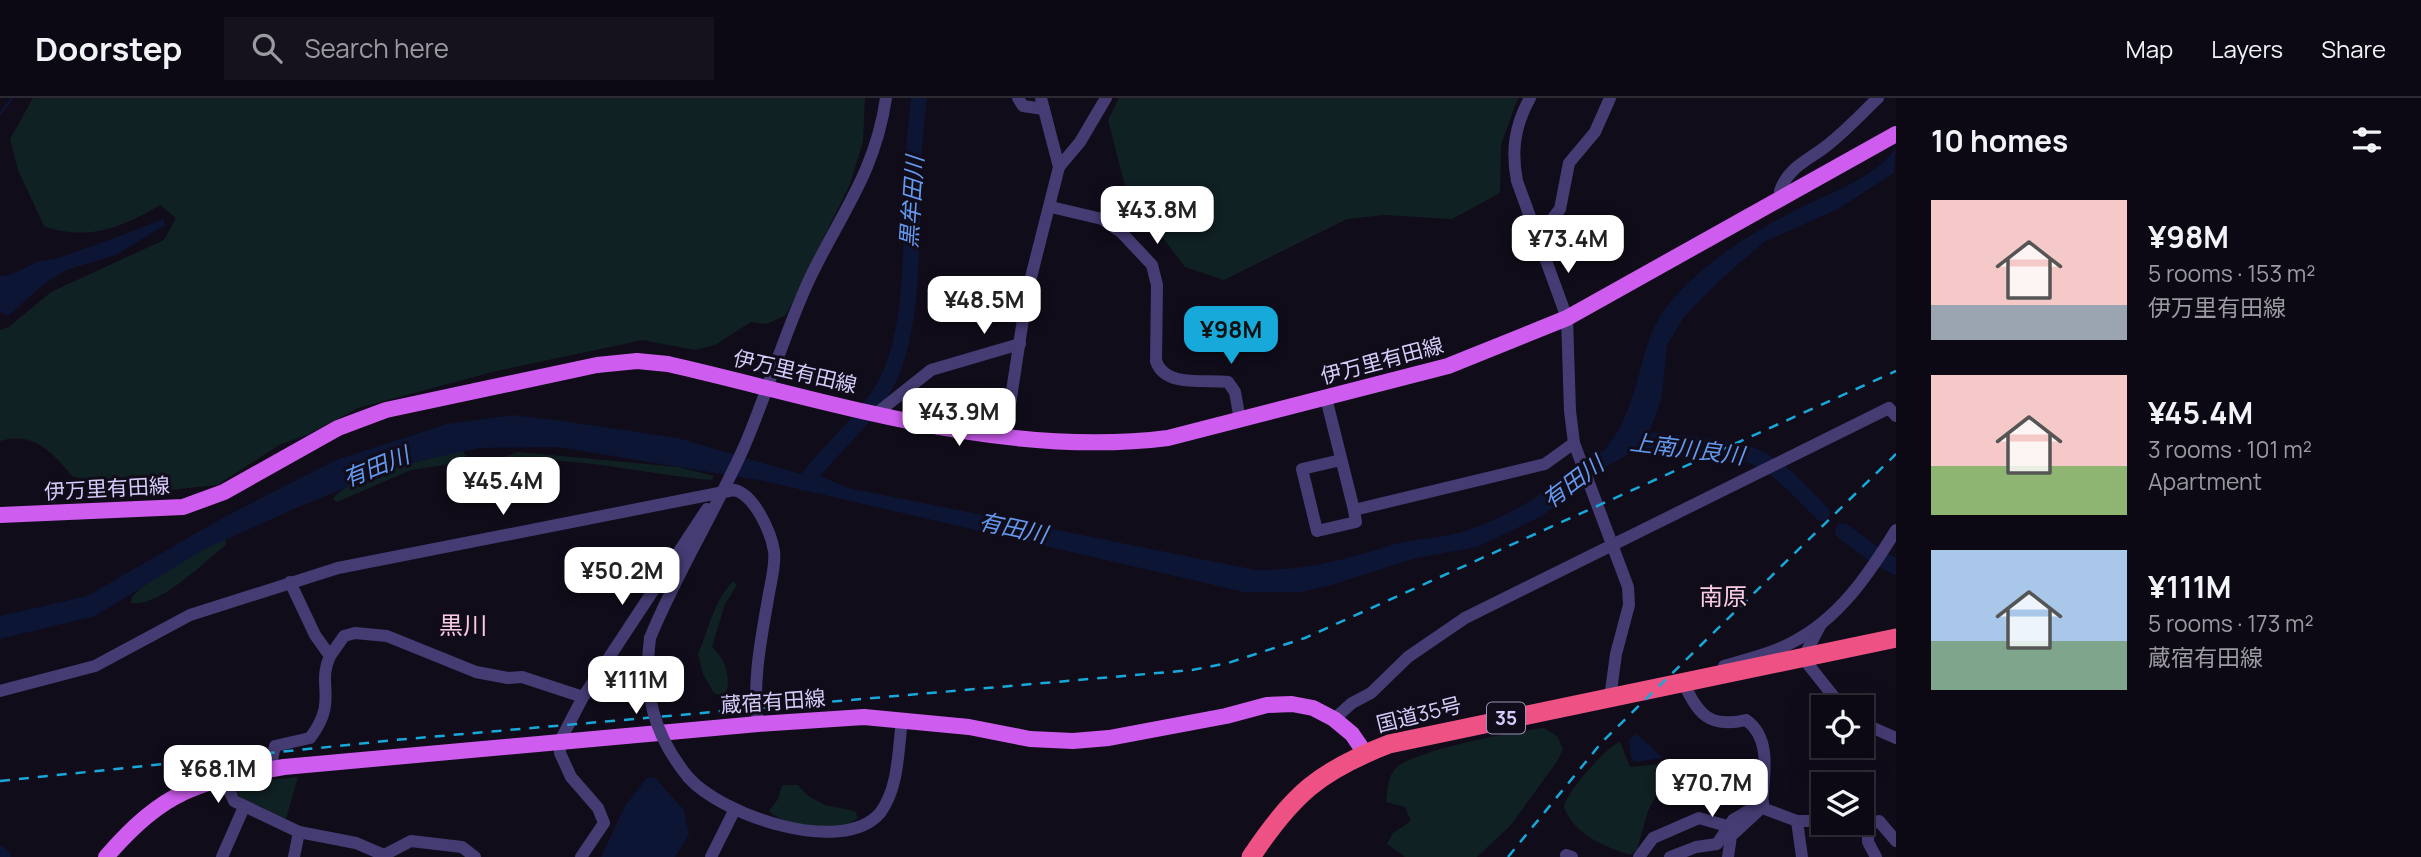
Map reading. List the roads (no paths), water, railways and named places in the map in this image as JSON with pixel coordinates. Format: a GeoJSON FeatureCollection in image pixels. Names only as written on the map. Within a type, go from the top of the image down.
{"type":"FeatureCollection","features":[{"type":"Feature","properties":{"kind":"highway","name":"35"},"geometry":{"type":"LineString","coordinates":[[1803,658],[1896,638]]}},
{"type":"Feature","properties":{"kind":"highway","name":"国道35号"},"geometry":{"type":"LineString","coordinates":[[1251,857],[1279,815],[1311,784],[1365,753],[1443,730],[1803,658]]}},
{"type":"Feature","properties":{"kind":"main road","name":"伊万里有田線"},"geometry":{"type":"LineString","coordinates":[[0,515],[183,507],[224,492],[338,428],[363,417],[597,365],[637,361],[668,364],[877,413],[1005,437],[1129,442],[1168,438],[1448,366],[1567,318],[1896,134]]}},
{"type":"Feature","properties":{"kind":"main road","name":"蔵宿有田線"},"geometry":{"type":"LineString","coordinates":[[106,857],[134,827],[170,799],[222,776],[270,769],[758,724],[864,717],[969,727],[1030,739],[1073,741],[1109,738],[1267,705],[1292,704],[1313,708],[1334,719],[1352,734],[1365,753]]}},
{"type":"Feature","properties":{"kind":"street"},"geometry":{"type":"LineString","coordinates":[[886,98],[872,159],[850,207],[810,278],[785,340],[770,387],[745,445],[724,491],[669,592],[650,638],[646,683],[649,701],[664,744],[688,776],[708,796],[734,811],[822,836],[840,836],[867,826],[879,815],[890,797],[902,720]]}},
{"type":"Feature","properties":{"kind":"street"},"geometry":{"type":"LineString","coordinates":[[1005,437],[1027,293],[1059,167],[1042,104],[1023,106],[1018,98]]}},
{"type":"Feature","properties":{"kind":"street"},"geometry":{"type":"LineString","coordinates":[[1059,167],[1080,142],[1106,98]]}},
{"type":"Feature","properties":{"kind":"street"},"geometry":{"type":"LineString","coordinates":[[1530,98],[1515,135],[1513,159],[1517,180],[1567,318],[1570,411],[1576,448],[1628,587],[1629,606],[1616,654],[1610,698]]}},
{"type":"Feature","properties":{"kind":"street"},"geometry":{"type":"LineString","coordinates":[[1537,238],[1560,209],[1569,163],[1595,132],[1610,98]]}},
{"type":"Feature","properties":{"kind":"street"},"geometry":{"type":"LineString","coordinates":[[1782,196],[1780,191],[1783,181],[1803,160],[1822,149],[1878,98]]}},
{"type":"Feature","properties":{"kind":"street"},"geometry":{"type":"LineString","coordinates":[[1051,207],[1102,219],[1140,251],[1152,265],[1157,285],[1158,370],[1169,377],[1228,382],[1235,392],[1240,419]]}},
{"type":"Feature","properties":{"kind":"street"},"geometry":{"type":"LineString","coordinates":[[877,413],[931,370],[1020,344]]}},
{"type":"Feature","properties":{"kind":"street"},"geometry":{"type":"LineString","coordinates":[[1326,398],[1354,510],[1356,522],[1317,531],[1302,469],[1341,460]]}},
{"type":"Feature","properties":{"kind":"street"},"geometry":{"type":"LineString","coordinates":[[1334,719],[1352,703],[1371,693],[1408,657],[1441,633],[1612,544],[1894,409]]}},
{"type":"Feature","properties":{"kind":"street"},"geometry":{"type":"LineString","coordinates":[[1354,510],[1545,464],[1576,448]]}},
{"type":"Feature","properties":{"kind":"street"},"geometry":{"type":"LineString","coordinates":[[0,691],[96,666],[190,615],[290,582],[397,555],[724,491],[740,491],[755,508],[771,538],[775,553],[762,635],[756,709],[758,724]]}},
{"type":"Feature","properties":{"kind":"street"},"geometry":{"type":"LineString","coordinates":[[581,857],[604,823],[598,808],[571,777],[560,752],[560,741],[583,697],[706,509],[717,504]]}},
{"type":"Feature","properties":{"kind":"street"},"geometry":{"type":"LineString","coordinates":[[1728,857],[1731,836],[1763,804],[1764,751],[1758,728],[1746,719],[1734,723],[1706,718],[1697,710],[1693,680],[1718,668],[1792,643],[1822,622],[1874,568],[1896,530]]}},
{"type":"Feature","properties":{"kind":"street"},"geometry":{"type":"LineString","coordinates":[[290,582],[315,635],[330,656]]}},
{"type":"Feature","properties":{"kind":"street"},"geometry":{"type":"LineString","coordinates":[[1822,622],[1803,658],[1832,695]]}},
{"type":"Feature","properties":{"kind":"street"},"geometry":{"type":"LineString","coordinates":[[270,769],[275,746],[310,738],[323,720],[328,703],[327,663],[344,636],[355,633],[387,636],[476,672],[508,678],[522,677],[583,697]]}},
{"type":"Feature","properties":{"kind":"street"},"geometry":{"type":"LineString","coordinates":[[1874,728],[1896,738]]}},
{"type":"Feature","properties":{"kind":"street"},"geometry":{"type":"LineString","coordinates":[[222,776],[234,801],[299,832],[356,843],[384,855],[411,841],[462,847],[475,857]]}},
{"type":"Feature","properties":{"kind":"street"},"geometry":{"type":"LineString","coordinates":[[1670,857],[1696,847],[1717,844],[1727,826],[1754,804],[1763,804],[1797,821],[1811,821]]}},
{"type":"Feature","properties":{"kind":"street"},"geometry":{"type":"LineString","coordinates":[[222,857],[244,807]]}},
{"type":"Feature","properties":{"kind":"street"},"geometry":{"type":"LineString","coordinates":[[711,857],[734,811]]}},
{"type":"Feature","properties":{"kind":"street"},"geometry":{"type":"LineString","coordinates":[[1639,857],[1653,838],[1699,818],[1727,826]]}},
{"type":"Feature","properties":{"kind":"street"},"geometry":{"type":"LineString","coordinates":[[1797,821],[1802,857]]}},
{"type":"Feature","properties":{"kind":"street"},"geometry":{"type":"LineString","coordinates":[[1874,822],[1879,821],[1896,841]]}},
{"type":"Feature","properties":{"kind":"street"},"geometry":{"type":"LineString","coordinates":[[294,857],[299,832]]}},
{"type":"Feature","properties":{"kind":"street"},"geometry":{"type":"LineString","coordinates":[[1867,835],[1876,857]]}},
{"type":"Feature","properties":{"kind":"water","name":"有田川"},"geometry":{"type":"Polygon","coordinates":[[[1896,147],[1894,173],[1838,209],[1764,242],[1718,282],[1684,317],[1667,345],[1662,397],[1648,436],[1637,449],[1599,471],[1542,516],[1477,547],[1416,558],[1331,585],[1301,592],[1244,592],[764,481],[559,447],[479,448],[401,465],[296,508],[203,550],[95,616],[0,639],[0,616],[87,596],[226,516],[336,460],[447,424],[513,415],[678,438],[800,474],[808,471],[848,488],[1256,570],[1309,566],[1341,560],[1399,543],[1450,535],[1492,521],[1532,500],[1604,450],[1614,438],[1628,410],[1657,322],[1686,286],[1720,256],[1758,231],[1847,186],[1876,168],[1896,147]]]}},
{"type":"Feature","properties":{"kind":"water"},"geometry":{"type":"Polygon","coordinates":[[[163,219],[165,225],[116,255],[66,270],[44,284],[8,316],[0,312],[0,276],[61,257],[163,219]]]}},
{"type":"Feature","properties":{"kind":"water"},"geometry":{"type":"Polygon","coordinates":[[[1637,734],[1663,758],[1634,762],[1629,740],[1637,734]]]}},
{"type":"Feature","properties":{"kind":"water"},"geometry":{"type":"Polygon","coordinates":[[[654,777],[684,810],[689,835],[675,857],[601,857],[625,806],[647,778],[654,777]]]}},
{"type":"Feature","properties":{"kind":"waterway"},"geometry":{"type":"LineString","coordinates":[[0,114],[12,98]]}},
{"type":"Feature","properties":{"kind":"waterway","name":"黒牟田川"},"geometry":{"type":"LineString","coordinates":[[804,483],[875,402],[893,367],[901,342],[909,286],[919,98]]}},
{"type":"Feature","properties":{"kind":"waterway","name":"上南川良川"},"geometry":{"type":"LineString","coordinates":[[1623,440],[1687,444],[1751,455],[1780,472],[1822,513]]}},
{"type":"Feature","properties":{"kind":"waterway","name":"上南川良川"},"geometry":{"type":"LineString","coordinates":[[1843,531],[1896,567]]}},
{"type":"Feature","properties":{"kind":"waterway"},"geometry":{"type":"LineString","coordinates":[[0,854],[3,857]]}},
{"type":"Feature","properties":{"kind":"railway"},"geometry":{"type":"LineString","coordinates":[[0,781],[395,740],[1192,670],[1228,663],[1305,638],[1896,371]]}},
{"type":"Feature","properties":{"kind":"railway"},"geometry":{"type":"LineString","coordinates":[[1508,857],[1602,742],[1896,454]]}},
{"type":"Feature","properties":{"kind":"district","name":"南原"},"geometry":{"type":"Point","coordinates":[1723,597]}},
{"type":"Feature","properties":{"kind":"district","name":"黒川"},"geometry":{"type":"Point","coordinates":[463,626]}}]}
